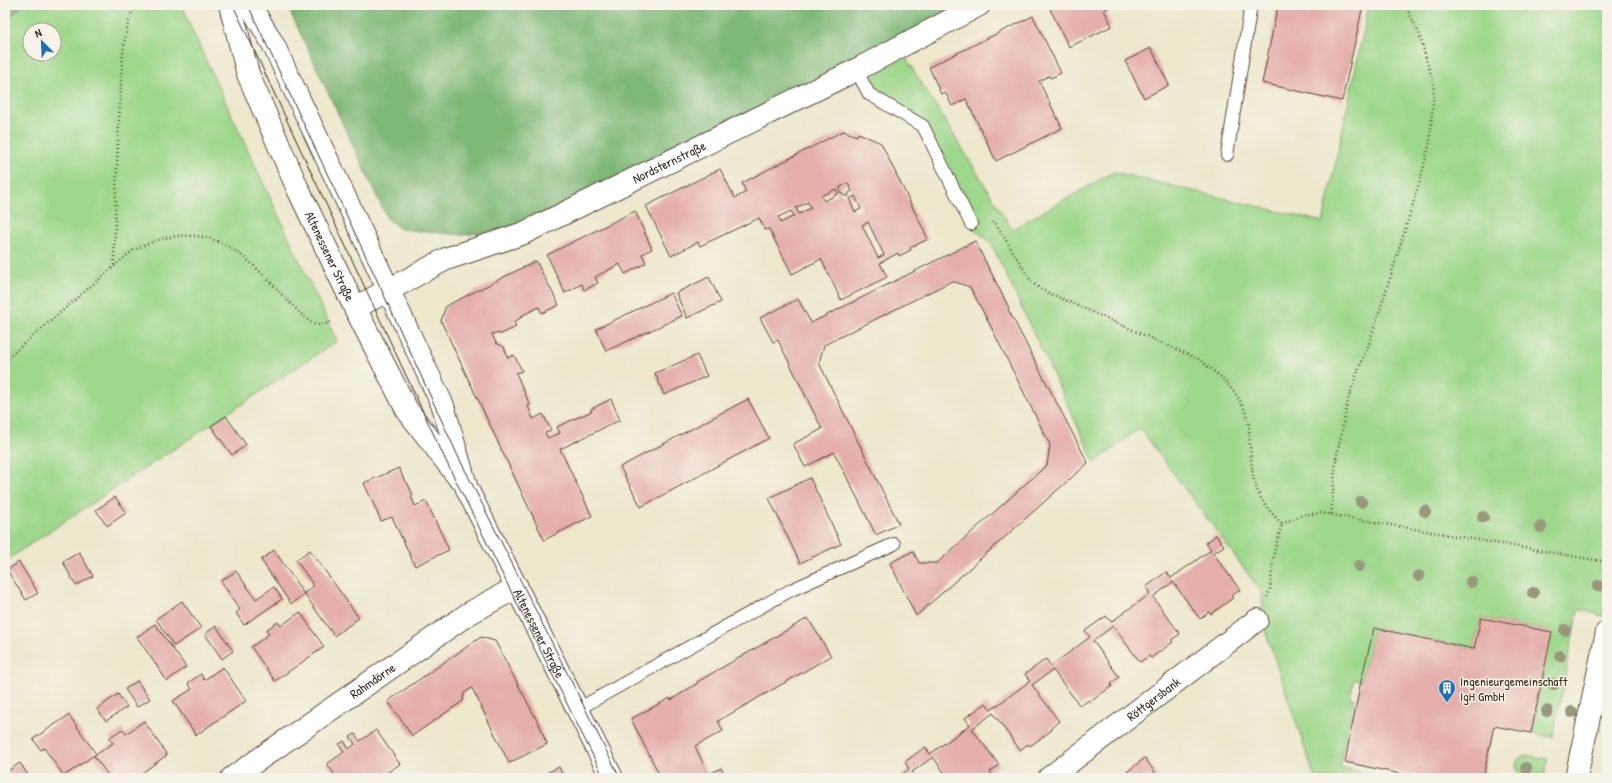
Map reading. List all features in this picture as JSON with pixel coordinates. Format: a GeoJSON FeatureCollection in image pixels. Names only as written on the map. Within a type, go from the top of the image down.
{"type":"FeatureCollection","features":[{"type":"Feature","properties":{"kind":"street","name":"Altenessener Straße"},"geometry":{"type":"LineString","coordinates":[[230,5],[248,74],[297,187],[355,308],[408,410],[467,489],[612,778]]}},
{"type":"Feature","properties":{"kind":"street","name":"Altenessener Straße"},"geometry":{"type":"LineString","coordinates":[[250,5],[273,44],[443,406],[467,489]]}},
{"type":"Feature","properties":{"kind":"street","name":"Nordsternstraße"},"geometry":{"type":"LineString","coordinates":[[355,308],[446,259],[524,234],[856,70],[979,5]]}},
{"type":"Feature","properties":{"kind":"street","name":"Rahmdörne"},"geometry":{"type":"LineString","coordinates":[[232,778],[468,614],[517,587]]}},
{"type":"Feature","properties":{"kind":"street","name":"Röttgersbank"},"geometry":{"type":"LineString","coordinates":[[1049,778],[1257,620]]}},
{"type":"Feature","properties":{"kind":"street"},"geometry":{"type":"LineString","coordinates":[[1576,778],[1607,632]]}},
{"type":"Feature","properties":{"kind":"lane"},"geometry":{"type":"LineString","coordinates":[[1227,155],[1250,5]]}},
{"type":"Feature","properties":{"kind":"lane"},"geometry":{"type":"LineString","coordinates":[[856,70],[869,94],[923,126],[971,224]]}},
{"type":"Feature","properties":{"kind":"lane"},"geometry":{"type":"LineString","coordinates":[[578,709],[791,590],[894,544]]}},
{"type":"Feature","properties":{"kind":"path"},"geometry":{"type":"LineString","coordinates":[[114,266],[117,150],[122,60],[127,30],[135,5]]}},
{"type":"Feature","properties":{"kind":"path"},"geometry":{"type":"LineString","coordinates":[[1331,514],[1336,460],[1348,400],[1369,344],[1388,279],[1398,253],[1430,142],[1434,86],[1419,33],[1405,5]]}},
{"type":"Feature","properties":{"kind":"path"},"geometry":{"type":"LineString","coordinates":[[971,224],[989,220],[996,224],[1031,281],[1040,289],[1198,359],[1217,373],[1231,388],[1242,405],[1248,421],[1254,483],[1266,508],[1282,524]]}},
{"type":"Feature","properties":{"kind":"path"},"geometry":{"type":"LineString","coordinates":[[5,360],[132,251],[154,240],[173,236],[198,236],[220,243],[242,255],[300,313],[314,324],[325,325],[355,308]]}},
{"type":"Feature","properties":{"kind":"path"},"geometry":{"type":"LineString","coordinates":[[1257,620],[1270,589],[1274,552],[1282,524],[1302,515],[1312,513],[1331,514],[1607,562]]}},
{"type":"Feature","properties":{"kind":"green space"},"geometry":{"type":"Polygon","coordinates":[[[5,5],[21,5],[5,22],[5,5]]]}},
{"type":"Feature","properties":{"kind":"green space"},"geometry":{"type":"Polygon","coordinates":[[[22,5],[182,5],[192,30],[337,341],[5,561],[5,24],[22,5]]]}},
{"type":"Feature","properties":{"kind":"green space"},"geometry":{"type":"Polygon","coordinates":[[[287,5],[970,5],[525,227],[463,235],[400,229],[387,218],[287,5]]]}},
{"type":"Feature","properties":{"kind":"green space"},"geometry":{"type":"Polygon","coordinates":[[[1369,5],[1607,5],[1607,613],[1606,617],[1578,609],[1553,737],[1531,733],[1551,632],[1481,618],[1474,649],[1374,628],[1361,681],[1354,679],[1350,698],[1354,699],[1339,767],[1371,774],[1370,778],[1315,778],[1268,639],[1263,619],[1262,593],[1140,428],[1095,463],[991,243],[970,226],[925,124],[870,93],[859,71],[901,50],[1012,229],[1114,172],[1323,222],[1369,5]]]}},
{"type":"Feature","properties":{"kind":"green space"},"geometry":{"type":"Polygon","coordinates":[[[1526,755],[1548,759],[1544,778],[1520,778],[1516,764],[1519,759],[1526,755]]]}},
{"type":"Feature","properties":{"kind":"building"},"geometry":{"type":"Polygon","coordinates":[[[1048,5],[1111,5],[1112,6],[1104,10],[1112,26],[1069,47],[1048,5]]]}},
{"type":"Feature","properties":{"kind":"building"},"geometry":{"type":"Polygon","coordinates":[[[1278,5],[1363,5],[1342,101],[1262,83],[1278,5]]]}},
{"type":"Feature","properties":{"kind":"building"},"geometry":{"type":"Polygon","coordinates":[[[1033,16],[1061,73],[1051,78],[1049,76],[1039,81],[1062,128],[996,161],[966,99],[952,106],[945,92],[941,94],[929,67],[1033,16]]]}},
{"type":"Feature","properties":{"kind":"building"},"geometry":{"type":"Polygon","coordinates":[[[1151,48],[1169,85],[1144,98],[1125,61],[1151,48]]]}},
{"type":"Feature","properties":{"kind":"building"},"geometry":{"type":"Polygon","coordinates":[[[843,131],[857,136],[858,133],[881,143],[928,239],[910,248],[911,250],[899,256],[898,253],[880,263],[887,277],[841,300],[821,259],[792,274],[769,229],[765,230],[759,218],[700,246],[698,242],[671,256],[646,206],[720,169],[735,198],[746,192],[742,183],[843,131]],[[848,183],[840,187],[840,193],[848,197],[849,193],[852,191],[848,183]],[[836,189],[821,196],[824,201],[838,194],[836,189]],[[855,196],[849,199],[855,212],[861,209],[855,196]],[[808,202],[796,208],[799,214],[811,208],[808,202]],[[791,211],[778,217],[781,223],[794,216],[791,211]],[[868,222],[862,225],[878,258],[884,255],[868,222]]]}},
{"type":"Feature","properties":{"kind":"building"},"geometry":{"type":"Polygon","coordinates":[[[635,211],[652,249],[642,254],[646,263],[625,274],[620,264],[595,277],[598,283],[584,290],[582,284],[565,293],[547,255],[635,211]]]}},
{"type":"Feature","properties":{"kind":"building"},"geometry":{"type":"Polygon","coordinates":[[[975,241],[1009,308],[1008,309],[1088,463],[916,616],[890,563],[913,551],[919,563],[937,563],[1047,465],[1050,445],[987,319],[970,287],[952,281],[824,345],[819,363],[899,524],[876,535],[834,452],[805,467],[793,444],[822,429],[778,340],[773,342],[760,318],[798,299],[811,323],[975,241]]]}},
{"type":"Feature","properties":{"kind":"building"},"geometry":{"type":"Polygon","coordinates":[[[536,261],[559,305],[542,313],[539,307],[521,316],[522,317],[514,322],[516,327],[501,334],[492,334],[496,343],[504,347],[508,358],[514,355],[522,371],[516,373],[530,405],[528,406],[533,419],[543,414],[551,430],[545,433],[548,438],[560,433],[557,427],[592,411],[591,409],[611,399],[620,420],[560,449],[592,516],[544,540],[441,321],[446,306],[536,261]]]}},
{"type":"Feature","properties":{"kind":"building"},"geometry":{"type":"Polygon","coordinates":[[[709,277],[721,302],[687,318],[676,293],[709,277]]]}},
{"type":"Feature","properties":{"kind":"building"},"geometry":{"type":"Polygon","coordinates":[[[671,293],[682,316],[606,351],[596,329],[671,293]]]}},
{"type":"Feature","properties":{"kind":"building"},"geometry":{"type":"Polygon","coordinates":[[[697,355],[707,376],[664,395],[655,373],[697,355]]]}},
{"type":"Feature","properties":{"kind":"building"},"geometry":{"type":"Polygon","coordinates":[[[748,399],[769,438],[641,507],[620,467],[748,399]]]}},
{"type":"Feature","properties":{"kind":"building"},"geometry":{"type":"Polygon","coordinates":[[[226,416],[246,445],[232,455],[211,426],[226,416]]]}},
{"type":"Feature","properties":{"kind":"building"},"geometry":{"type":"Polygon","coordinates":[[[399,468],[413,495],[411,496],[415,506],[426,501],[449,550],[415,566],[392,517],[381,521],[364,483],[399,468]]]}},
{"type":"Feature","properties":{"kind":"building"},"geometry":{"type":"Polygon","coordinates":[[[810,478],[841,544],[800,563],[769,498],[810,478]]]}},
{"type":"Feature","properties":{"kind":"building"},"geometry":{"type":"Polygon","coordinates":[[[115,497],[126,513],[107,526],[96,510],[115,497]]]}},
{"type":"Feature","properties":{"kind":"building"},"geometry":{"type":"Polygon","coordinates":[[[1216,535],[1224,546],[1213,553],[1240,590],[1231,596],[1233,598],[1211,614],[1209,612],[1200,619],[1173,582],[1153,597],[1180,634],[1171,640],[1173,642],[1151,658],[1149,656],[1140,662],[1113,626],[1093,641],[1119,677],[1111,684],[1112,686],[1090,702],[1089,700],[1080,706],[1053,670],[1032,685],[1059,721],[1051,728],[1052,730],[1030,746],[1028,744],[1020,750],[993,713],[972,729],[999,765],[990,772],[992,774],[986,778],[948,778],[933,757],[912,772],[916,778],[897,778],[909,769],[905,762],[925,747],[930,754],[970,725],[965,718],[986,703],[991,710],[1030,681],[1025,674],[1046,659],[1051,666],[1090,637],[1085,631],[1106,616],[1111,622],[1150,594],[1146,587],[1166,572],[1171,578],[1211,550],[1206,543],[1216,535]]]}},
{"type":"Feature","properties":{"kind":"building"},"geometry":{"type":"Polygon","coordinates":[[[274,550],[304,594],[291,604],[261,560],[274,550]]]}},
{"type":"Feature","properties":{"kind":"building"},"geometry":{"type":"Polygon","coordinates":[[[310,550],[359,618],[334,636],[304,593],[314,586],[296,560],[310,550]]]}},
{"type":"Feature","properties":{"kind":"building"},"geometry":{"type":"Polygon","coordinates":[[[79,552],[93,576],[76,586],[63,562],[79,552]]]}},
{"type":"Feature","properties":{"kind":"building"},"geometry":{"type":"Polygon","coordinates":[[[19,562],[38,593],[26,600],[7,570],[19,562]]]}},
{"type":"Feature","properties":{"kind":"building"},"geometry":{"type":"Polygon","coordinates":[[[236,571],[256,599],[274,587],[282,599],[244,625],[236,613],[240,610],[221,581],[236,571]]]}},
{"type":"Feature","properties":{"kind":"building"},"geometry":{"type":"Polygon","coordinates":[[[182,601],[201,628],[174,646],[156,619],[182,601]]]}},
{"type":"Feature","properties":{"kind":"building"},"geometry":{"type":"Polygon","coordinates":[[[300,612],[324,647],[275,681],[251,647],[269,634],[266,630],[273,625],[278,622],[281,626],[300,612]]]}},
{"type":"Feature","properties":{"kind":"building"},"geometry":{"type":"Polygon","coordinates":[[[808,618],[831,656],[718,721],[723,731],[695,746],[708,775],[721,768],[726,778],[661,778],[631,719],[670,698],[671,700],[698,683],[697,682],[808,618]]]}},
{"type":"Feature","properties":{"kind":"building","name":"Ingenieurgemeinschaft IgH GmbH"},"geometry":{"type":"Polygon","coordinates":[[[1481,618],[1552,632],[1531,733],[1494,726],[1483,778],[1419,778],[1345,762],[1361,681],[1374,628],[1474,649],[1481,618]]]}},
{"type":"Feature","properties":{"kind":"building"},"geometry":{"type":"Polygon","coordinates":[[[155,624],[186,667],[167,681],[137,637],[155,624]]]}},
{"type":"Feature","properties":{"kind":"building"},"geometry":{"type":"Polygon","coordinates":[[[216,626],[233,651],[222,659],[205,634],[216,626]]]}},
{"type":"Feature","properties":{"kind":"building"},"geometry":{"type":"Polygon","coordinates":[[[481,637],[495,641],[542,730],[547,744],[509,763],[472,688],[464,693],[463,701],[412,736],[388,701],[481,637]]]}},
{"type":"Feature","properties":{"kind":"building"},"geometry":{"type":"Polygon","coordinates":[[[223,667],[246,701],[196,735],[173,701],[192,689],[188,683],[201,674],[204,680],[223,667]]]}},
{"type":"Feature","properties":{"kind":"building"},"geometry":{"type":"Polygon","coordinates":[[[137,681],[150,699],[137,707],[125,689],[137,681]]]}},
{"type":"Feature","properties":{"kind":"building"},"geometry":{"type":"Polygon","coordinates":[[[118,694],[127,707],[106,721],[97,709],[118,694]]]}},
{"type":"Feature","properties":{"kind":"building"},"geometry":{"type":"Polygon","coordinates":[[[69,715],[96,754],[64,776],[44,748],[41,750],[33,739],[69,715]]]}},
{"type":"Feature","properties":{"kind":"building"},"geometry":{"type":"Polygon","coordinates":[[[144,721],[167,755],[135,778],[110,778],[94,756],[113,743],[109,738],[122,729],[126,734],[144,721]]]}},
{"type":"Feature","properties":{"kind":"building"},"geometry":{"type":"Polygon","coordinates":[[[376,730],[400,764],[382,776],[383,778],[337,778],[327,764],[344,752],[339,744],[344,741],[349,749],[355,744],[350,737],[355,734],[360,741],[376,730]]]}},
{"type":"Feature","properties":{"kind":"building"},"geometry":{"type":"Polygon","coordinates":[[[1145,758],[1159,778],[1118,778],[1128,771],[1145,758]]]}},
{"type":"Feature","properties":{"kind":"building"},"geometry":{"type":"Polygon","coordinates":[[[20,763],[28,775],[24,778],[5,778],[5,773],[20,763]]]}},
{"type":"Feature","properties":{"kind":"building"},"geometry":{"type":"Polygon","coordinates":[[[559,767],[564,778],[537,778],[559,767]]]}},
{"type":"Feature","properties":{"kind":"tram line"},"geometry":{"type":"LineString","coordinates":[[233,5],[447,463],[604,778]]}},
{"type":"Feature","properties":{"kind":"tram line"},"geometry":{"type":"LineString","coordinates":[[248,5],[457,454],[620,778]]}},
{"type":"Feature","properties":{"kind":"place","name":"Ingenieurgemeinschaft IgH GmbH"},"geometry":{"type":"Point","coordinates":[1447,703]}}]}
